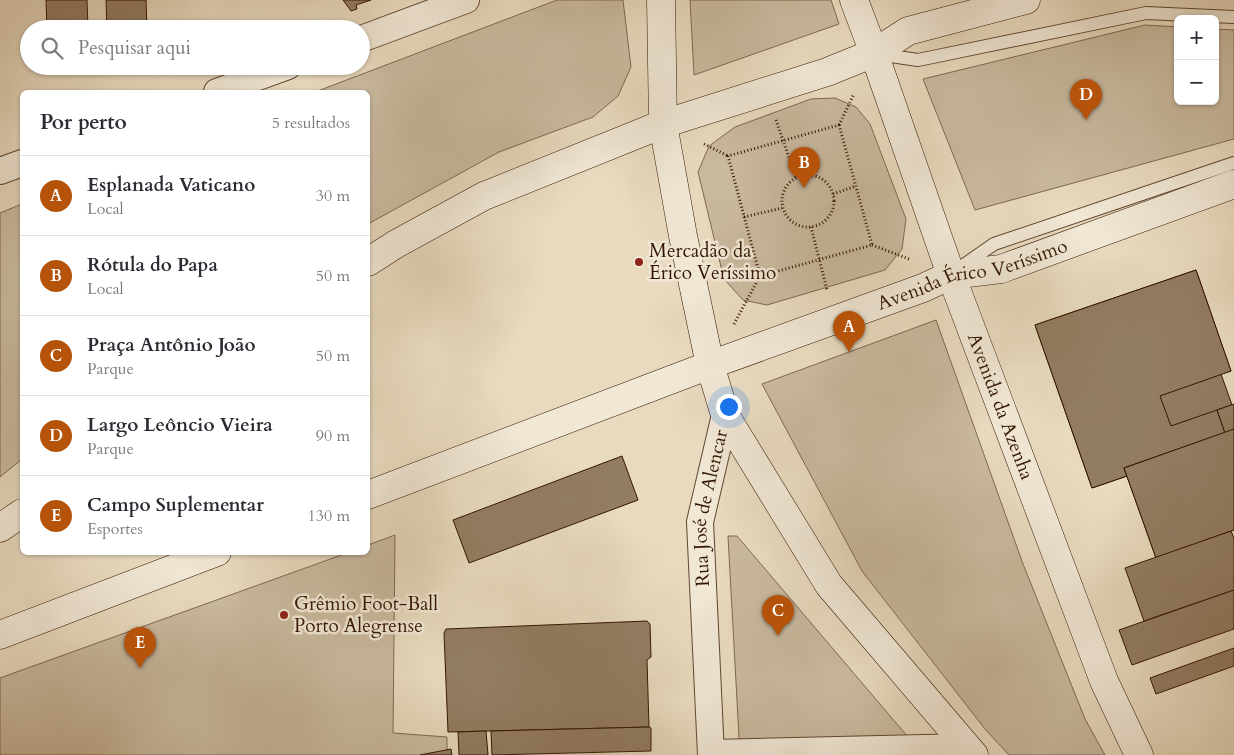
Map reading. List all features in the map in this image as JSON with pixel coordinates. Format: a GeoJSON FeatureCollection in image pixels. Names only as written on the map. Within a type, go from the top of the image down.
{"type":"FeatureCollection","features":[{"type":"Feature","properties":{"kind":"main road","name":"Rua José de Alencar"},"geometry":{"type":"LineString","coordinates":[[661,0],[662,124],[710,366],[726,415]]}},
{"type":"Feature","properties":{"kind":"main road"},"geometry":{"type":"LineString","coordinates":[[854,0],[874,54]]}},
{"type":"Feature","properties":{"kind":"main road"},"geometry":{"type":"LineString","coordinates":[[370,261],[396,244],[484,196],[662,124],[827,72],[874,54],[908,31],[1026,0]]}},
{"type":"Feature","properties":{"kind":"main road","name":"Avenida da Azenha"},"geometry":{"type":"LineString","coordinates":[[874,54],[951,275],[1104,681],[1139,755]]}},
{"type":"Feature","properties":{"kind":"main road","name":"Avenida Érico Veríssimo"},"geometry":{"type":"LineString","coordinates":[[370,494],[923,288],[951,275],[1001,269],[1234,184]]}},
{"type":"Feature","properties":{"kind":"main road"},"geometry":{"type":"LineString","coordinates":[[726,415],[829,585],[970,751]]}},
{"type":"Feature","properties":{"kind":"main road"},"geometry":{"type":"LineString","coordinates":[[0,528],[20,514]]}},
{"type":"Feature","properties":{"kind":"main road"},"geometry":{"type":"LineString","coordinates":[[0,635],[209,555]]}},
{"type":"Feature","properties":{"kind":"street"},"geometry":{"type":"LineString","coordinates":[[370,37],[466,0]]}},
{"type":"Feature","properties":{"kind":"street"},"geometry":{"type":"LineString","coordinates":[[222,90],[263,75]]}},
{"type":"Feature","properties":{"kind":"street"},"geometry":{"type":"LineString","coordinates":[[0,171],[20,164]]}},
{"type":"Feature","properties":{"kind":"street","name":"Rua José de Alencar"},"geometry":{"type":"LineString","coordinates":[[711,754],[700,522],[726,415]]}},
{"type":"Feature","properties":{"kind":"street"},"geometry":{"type":"LineString","coordinates":[[711,754],[970,751]]}},
{"type":"Feature","properties":{"kind":"lane"},"geometry":{"type":"LineString","coordinates":[[874,54],[918,60],[1146,13],[1234,16]]}},
{"type":"Feature","properties":{"kind":"lane"},"geometry":{"type":"LineString","coordinates":[[951,275],[994,244],[1234,163]]}},
{"type":"Feature","properties":{"kind":"path"},"geometry":{"type":"LineString","coordinates":[[767,91],[796,178]]}},
{"type":"Feature","properties":{"kind":"path"},"geometry":{"type":"LineString","coordinates":[[839,125],[872,245],[760,276],[728,156],[783,141],[839,125]]}},
{"type":"Feature","properties":{"kind":"path"},"geometry":{"type":"LineString","coordinates":[[803,176],[818,178],[825,181],[830,187],[834,203],[831,212],[820,224],[803,227],[790,220],[782,208],[783,194],[790,182],[796,178],[803,176]]}},
{"type":"Feature","properties":{"kind":"path"},"geometry":{"type":"LineString","coordinates":[[833,194],[856,186]]}},
{"type":"Feature","properties":{"kind":"path"},"geometry":{"type":"LineString","coordinates":[[744,218],[782,208]]}},
{"type":"Feature","properties":{"kind":"path"},"geometry":{"type":"LineString","coordinates":[[811,227],[835,321]]}},
{"type":"Feature","properties":{"kind":"shaded area"},"geometry":{"type":"Polygon","coordinates":[[[557,0],[623,0],[631,67],[618,96],[593,117],[499,152],[370,223],[370,90],[320,90],[360,75],[370,75],[370,71],[557,0]]]}},
{"type":"Feature","properties":{"kind":"shaded area"},"geometry":{"type":"Polygon","coordinates":[[[690,0],[831,0],[839,24],[694,75],[690,0]]]}},
{"type":"Feature","properties":{"kind":"shaded area"},"geometry":{"type":"Polygon","coordinates":[[[1145,25],[1174,27],[1174,105],[1219,105],[1219,29],[1234,30],[1234,139],[975,210],[923,79],[1145,25]]]}},
{"type":"Feature","properties":{"kind":"shaded area"},"geometry":{"type":"Polygon","coordinates":[[[835,98],[856,107],[870,124],[906,219],[902,249],[885,270],[767,305],[743,300],[724,279],[698,172],[709,146],[735,127],[811,99],[835,98]]]}},
{"type":"Feature","properties":{"kind":"shaded area"},"geometry":{"type":"Polygon","coordinates":[[[20,205],[20,461],[0,477],[0,213],[20,205]]]}},
{"type":"Feature","properties":{"kind":"shaded area"},"geometry":{"type":"Polygon","coordinates":[[[936,320],[1023,564],[1085,719],[1105,755],[1009,755],[985,729],[862,571],[762,384],[936,320]]]}},
{"type":"Feature","properties":{"kind":"shaded area","name":"Grêmio Foot-Ball Porto Alegrense"},"geometry":{"type":"Polygon","coordinates":[[[395,535],[393,733],[447,737],[447,755],[0,755],[0,678],[341,555],[370,555],[370,544],[395,535]]]}},
{"type":"Feature","properties":{"kind":"shaded area"},"geometry":{"type":"Polygon","coordinates":[[[728,536],[737,536],[908,737],[740,755],[728,536]]]}},
{"type":"Feature","properties":{"kind":"building"},"geometry":{"type":"Polygon","coordinates":[[[46,0],[87,0],[88,20],[47,20],[46,0]]]}},
{"type":"Feature","properties":{"kind":"building"},"geometry":{"type":"Polygon","coordinates":[[[106,0],[146,0],[147,20],[107,20],[106,0]]]}},
{"type":"Feature","properties":{"kind":"building"},"geometry":{"type":"Polygon","coordinates":[[[343,0],[371,0],[356,5],[357,9],[351,11],[343,0]]]}},
{"type":"Feature","properties":{"kind":"building"},"geometry":{"type":"Polygon","coordinates":[[[1196,270],[1231,371],[1221,374],[1232,405],[1217,410],[1225,433],[1124,468],[1127,476],[1092,488],[1035,325],[1196,270]]]}},
{"type":"Feature","properties":{"kind":"building"},"geometry":{"type":"Polygon","coordinates":[[[1196,270],[1231,371],[1160,396],[1171,426],[1217,410],[1225,433],[1124,468],[1127,476],[1092,488],[1035,325],[1196,270]]]}},
{"type":"Feature","properties":{"kind":"building"},"geometry":{"type":"Polygon","coordinates":[[[1234,404],[1234,530],[1156,558],[1124,468],[1225,433],[1217,410],[1234,404]]]}},
{"type":"Feature","properties":{"kind":"building"},"geometry":{"type":"Polygon","coordinates":[[[1234,429],[1234,530],[1156,558],[1124,468],[1234,429]]]}},
{"type":"Feature","properties":{"kind":"building"},"geometry":{"type":"Polygon","coordinates":[[[622,456],[638,500],[469,563],[453,520],[622,456]]]}},
{"type":"Feature","properties":{"kind":"building"},"geometry":{"type":"Polygon","coordinates":[[[1231,531],[1234,538],[1234,590],[1144,621],[1125,568],[1231,531]]]}},
{"type":"Feature","properties":{"kind":"building"},"geometry":{"type":"Polygon","coordinates":[[[1234,590],[1234,629],[1132,665],[1119,630],[1234,590]]]}},
{"type":"Feature","properties":{"kind":"building"},"geometry":{"type":"Polygon","coordinates":[[[647,621],[650,624],[651,657],[647,660],[649,727],[448,732],[444,633],[446,629],[647,621]]]}},
{"type":"Feature","properties":{"kind":"building"},"geometry":{"type":"Polygon","coordinates":[[[1234,648],[1234,666],[1156,694],[1150,678],[1234,648]]]}},
{"type":"Feature","properties":{"kind":"building"},"geometry":{"type":"Polygon","coordinates":[[[651,728],[651,751],[492,755],[491,731],[651,728]]]}},
{"type":"Feature","properties":{"kind":"building"},"geometry":{"type":"Polygon","coordinates":[[[486,731],[488,755],[459,755],[458,732],[486,731]]]}},
{"type":"Feature","properties":{"kind":"building"},"geometry":{"type":"Polygon","coordinates":[[[451,749],[452,755],[420,755],[451,749]]]}},
{"type":"Feature","properties":{"kind":"place","name":"Largo Leôncio Vieira"},"geometry":{"type":"Point","coordinates":[1086,120]}},
{"type":"Feature","properties":{"kind":"place","name":"Rótula do Papa"},"geometry":{"type":"Point","coordinates":[804,188]}},
{"type":"Feature","properties":{"kind":"place","name":"Mercadão da Érico Veríssimo"},"geometry":{"type":"Point","coordinates":[639,262]}},
{"type":"Feature","properties":{"kind":"place","name":"Esplanada Vaticano"},"geometry":{"type":"Point","coordinates":[849,352]}},
{"type":"Feature","properties":{"kind":"place","name":"Grêmio Foot-Ball Porto Alegrense"},"geometry":{"type":"Point","coordinates":[284,615]}},
{"type":"Feature","properties":{"kind":"place","name":"Praça Antônio João"},"geometry":{"type":"Point","coordinates":[778,636]}},
{"type":"Feature","properties":{"kind":"place","name":"Campo Suplementar"},"geometry":{"type":"Point","coordinates":[140,668]}}]}
